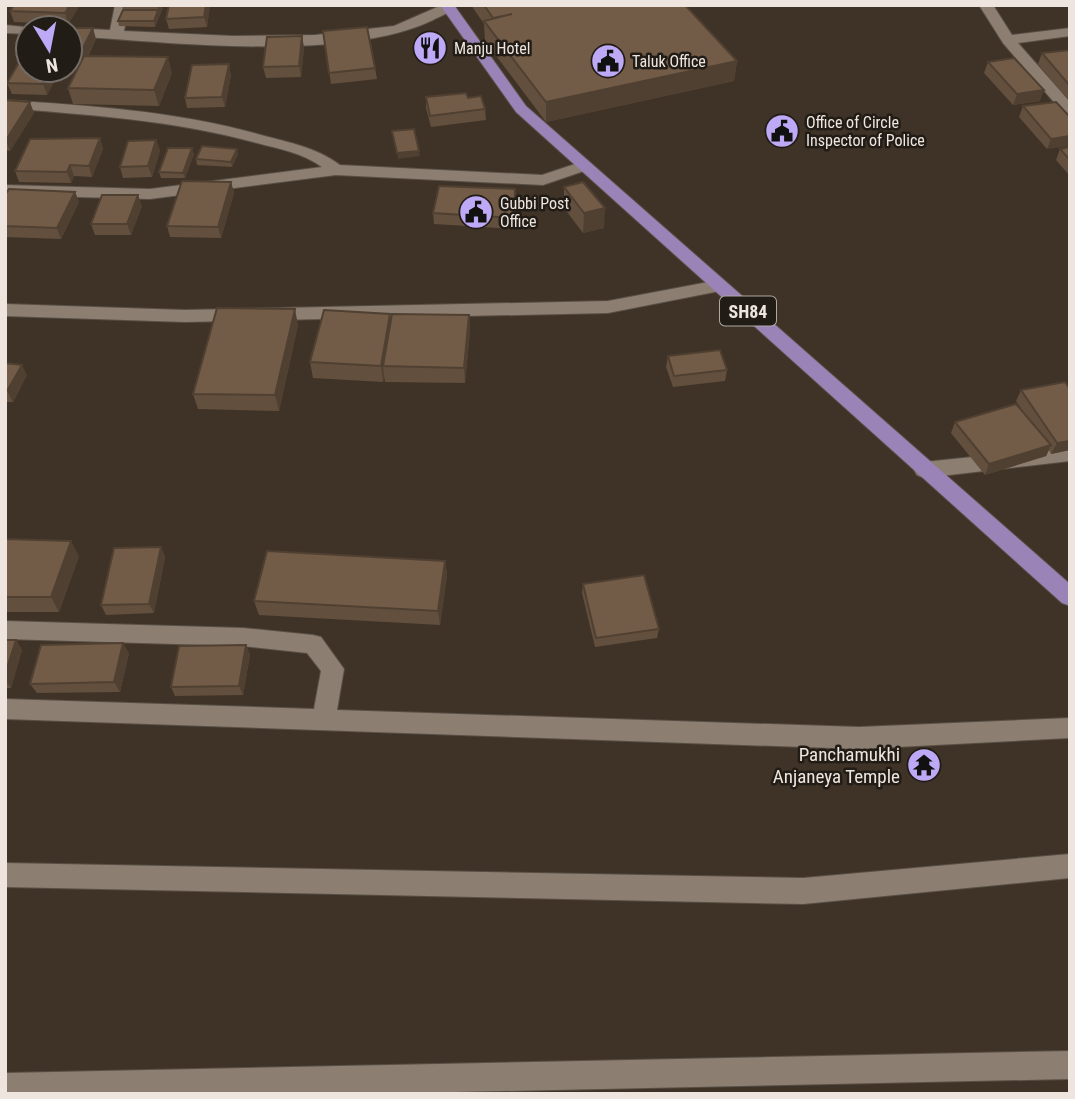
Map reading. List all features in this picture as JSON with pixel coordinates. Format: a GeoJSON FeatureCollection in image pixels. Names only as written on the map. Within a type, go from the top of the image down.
{"type":"FeatureCollection","features":[{"type":"Feature","properties":{"kind":"main road","name":"SH84"},"geometry":{"type":"LineString","coordinates":[[448,6],[521,109],[924,470],[1065,590]]}},
{"type":"Feature","properties":{"kind":"street"},"geometry":{"type":"LineString","coordinates":[[116,34],[122,5]]}},
{"type":"Feature","properties":{"kind":"street"},"geometry":{"type":"LineString","coordinates":[[986,5],[1008,40],[1070,112]]}},
{"type":"Feature","properties":{"kind":"street"},"geometry":{"type":"LineString","coordinates":[[84,33],[217,39],[304,39],[397,29],[448,6]]}},
{"type":"Feature","properties":{"kind":"street"},"geometry":{"type":"LineString","coordinates":[[1008,40],[1070,32]]}},
{"type":"Feature","properties":{"kind":"street"},"geometry":{"type":"LineString","coordinates":[[5,104],[131,113],[216,127],[314,154],[336,170]]}},
{"type":"Feature","properties":{"kind":"street"},"geometry":{"type":"LineString","coordinates":[[5,190],[150,194],[336,170],[543,180],[584,166]]}},
{"type":"Feature","properties":{"kind":"street"},"geometry":{"type":"LineString","coordinates":[[5,310],[185,316],[594,307],[719,286]]}},
{"type":"Feature","properties":{"kind":"street"},"geometry":{"type":"LineString","coordinates":[[924,470],[1070,454]]}},
{"type":"Feature","properties":{"kind":"street"},"geometry":{"type":"LineString","coordinates":[[5,630],[243,637],[313,643],[333,669],[324,720]]}},
{"type":"Feature","properties":{"kind":"street"},"geometry":{"type":"LineString","coordinates":[[5,709],[859,738],[1070,728]]}},
{"type":"Feature","properties":{"kind":"street"},"geometry":{"type":"LineString","coordinates":[[5,875],[803,891],[1070,866]]}},
{"type":"Feature","properties":{"kind":"street"},"geometry":{"type":"LineString","coordinates":[[5,1087],[1070,1065]]}},
{"type":"Feature","properties":{"kind":"building"},"geometry":{"type":"Polygon","coordinates":[[[14,5],[70,5],[65,13],[10,11],[14,5]]]}},
{"type":"Feature","properties":{"kind":"building"},"geometry":{"type":"Polygon","coordinates":[[[169,5],[206,5],[204,17],[166,19],[169,5]]]}},
{"type":"Feature","properties":{"kind":"building","name":"Taluk Office"},"geometry":{"type":"Polygon","coordinates":[[[484,5],[685,5],[737,61],[546,102],[484,21],[512,14],[493,18],[484,5]]]}},
{"type":"Feature","properties":{"kind":"building"},"geometry":{"type":"Polygon","coordinates":[[[123,10],[158,10],[154,21],[118,21],[123,10]]]}},
{"type":"Feature","properties":{"kind":"building"},"geometry":{"type":"Polygon","coordinates":[[[367,27],[375,68],[329,73],[323,31],[367,27]]]}},
{"type":"Feature","properties":{"kind":"building"},"geometry":{"type":"Polygon","coordinates":[[[84,28],[93,28],[84,46],[84,28]]]}},
{"type":"Feature","properties":{"kind":"building"},"geometry":{"type":"Polygon","coordinates":[[[302,36],[299,66],[263,67],[267,37],[302,36]]]}},
{"type":"Feature","properties":{"kind":"building"},"geometry":{"type":"Polygon","coordinates":[[[1070,50],[1070,86],[1042,53],[1070,50]]]}},
{"type":"Feature","properties":{"kind":"building"},"geometry":{"type":"Polygon","coordinates":[[[84,56],[168,57],[154,90],[68,88],[70,84],[84,84],[84,56]]]}},
{"type":"Feature","properties":{"kind":"building"},"geometry":{"type":"Polygon","coordinates":[[[1014,58],[1044,90],[1017,94],[988,62],[1014,58]]]}},
{"type":"Feature","properties":{"kind":"building"},"geometry":{"type":"Polygon","coordinates":[[[229,64],[222,97],[185,98],[192,65],[229,64]]]}},
{"type":"Feature","properties":{"kind":"building"},"geometry":{"type":"Polygon","coordinates":[[[14,71],[14,83],[7,83],[14,71]]]}},
{"type":"Feature","properties":{"kind":"building"},"geometry":{"type":"Polygon","coordinates":[[[466,93],[468,98],[481,96],[485,109],[430,116],[426,97],[466,93]]]}},
{"type":"Feature","properties":{"kind":"building"},"geometry":{"type":"Polygon","coordinates":[[[5,100],[30,102],[6,140],[5,140],[5,100]]]}},
{"type":"Feature","properties":{"kind":"building"},"geometry":{"type":"Polygon","coordinates":[[[1056,102],[1070,117],[1070,136],[1051,139],[1023,106],[1056,102]]]}},
{"type":"Feature","properties":{"kind":"building"},"geometry":{"type":"Polygon","coordinates":[[[414,129],[419,151],[397,153],[392,131],[414,129]]]}},
{"type":"Feature","properties":{"kind":"building"},"geometry":{"type":"Polygon","coordinates":[[[100,138],[89,166],[70,165],[67,172],[15,171],[30,139],[100,138]]]}},
{"type":"Feature","properties":{"kind":"building"},"geometry":{"type":"Polygon","coordinates":[[[156,140],[148,166],[120,167],[128,141],[156,140]]]}},
{"type":"Feature","properties":{"kind":"building"},"geometry":{"type":"Polygon","coordinates":[[[202,146],[237,149],[231,162],[196,159],[202,146]]]}},
{"type":"Feature","properties":{"kind":"building"},"geometry":{"type":"Polygon","coordinates":[[[1070,147],[1070,160],[1060,149],[1070,147]]]}},
{"type":"Feature","properties":{"kind":"building"},"geometry":{"type":"Polygon","coordinates":[[[168,148],[192,148],[183,173],[159,172],[168,148]]]}},
{"type":"Feature","properties":{"kind":"building"},"geometry":{"type":"Polygon","coordinates":[[[182,181],[231,182],[218,227],[167,226],[182,181]]]}},
{"type":"Feature","properties":{"kind":"building"},"geometry":{"type":"Polygon","coordinates":[[[583,182],[605,208],[584,213],[564,187],[583,182]]]}},
{"type":"Feature","properties":{"kind":"building"},"geometry":{"type":"Polygon","coordinates":[[[439,186],[515,189],[514,218],[433,213],[439,186]]]}},
{"type":"Feature","properties":{"kind":"building"},"geometry":{"type":"Polygon","coordinates":[[[9,189],[75,192],[57,228],[5,226],[5,195],[9,189]]]}},
{"type":"Feature","properties":{"kind":"building"},"geometry":{"type":"Polygon","coordinates":[[[102,195],[138,195],[127,224],[91,224],[102,195]]]}},
{"type":"Feature","properties":{"kind":"building"},"geometry":{"type":"Polygon","coordinates":[[[217,308],[295,309],[275,395],[193,394],[217,308]]]}},
{"type":"Feature","properties":{"kind":"building"},"geometry":{"type":"Polygon","coordinates":[[[324,310],[390,314],[381,366],[310,362],[324,310]]]}},
{"type":"Feature","properties":{"kind":"building"},"geometry":{"type":"Polygon","coordinates":[[[392,314],[469,315],[464,368],[383,366],[392,314]]]}},
{"type":"Feature","properties":{"kind":"building"},"geometry":{"type":"Polygon","coordinates":[[[720,350],[727,370],[674,376],[668,356],[720,350]]]}},
{"type":"Feature","properties":{"kind":"building"},"geometry":{"type":"Polygon","coordinates":[[[5,363],[22,365],[7,391],[5,391],[5,363]]]}},
{"type":"Feature","properties":{"kind":"building"},"geometry":{"type":"Polygon","coordinates":[[[1065,382],[1070,389],[1070,441],[1057,443],[1021,390],[1065,382]]]}},
{"type":"Feature","properties":{"kind":"building"},"geometry":{"type":"Polygon","coordinates":[[[1016,404],[1051,445],[989,464],[955,422],[1016,404]]]}},
{"type":"Feature","properties":{"kind":"building"},"geometry":{"type":"Polygon","coordinates":[[[5,539],[71,541],[51,597],[5,597],[5,539]]]}},
{"type":"Feature","properties":{"kind":"building"},"geometry":{"type":"Polygon","coordinates":[[[161,547],[149,604],[101,605],[114,548],[161,547]]]}},
{"type":"Feature","properties":{"kind":"building"},"geometry":{"type":"Polygon","coordinates":[[[267,551],[445,561],[438,611],[254,601],[267,551]]]}},
{"type":"Feature","properties":{"kind":"building"},"geometry":{"type":"Polygon","coordinates":[[[644,575],[659,629],[596,638],[583,584],[644,575]]]}},
{"type":"Feature","properties":{"kind":"building"},"geometry":{"type":"Polygon","coordinates":[[[5,640],[16,640],[5,674],[5,640]]]}},
{"type":"Feature","properties":{"kind":"building"},"geometry":{"type":"Polygon","coordinates":[[[123,643],[114,682],[30,684],[41,645],[123,643]]]}},
{"type":"Feature","properties":{"kind":"building"},"geometry":{"type":"Polygon","coordinates":[[[246,645],[239,686],[171,687],[179,646],[246,645]]]}},
{"type":"Feature","properties":{"kind":"place","name":"Manju Hotel"},"geometry":{"type":"Point","coordinates":[430,48]}},
{"type":"Feature","properties":{"kind":"place","name":"Taluk Office"},"geometry":{"type":"Point","coordinates":[608,61]}},
{"type":"Feature","properties":{"kind":"place","name":"Office of Circle Inspector of Police"},"geometry":{"type":"Point","coordinates":[782,131]}},
{"type":"Feature","properties":{"kind":"place","name":"Gubbi Post Office"},"geometry":{"type":"Point","coordinates":[476,212]}},
{"type":"Feature","properties":{"kind":"place","name":"Panchamukhi Anjaneya Temple"},"geometry":{"type":"Point","coordinates":[924,765]}}]}
